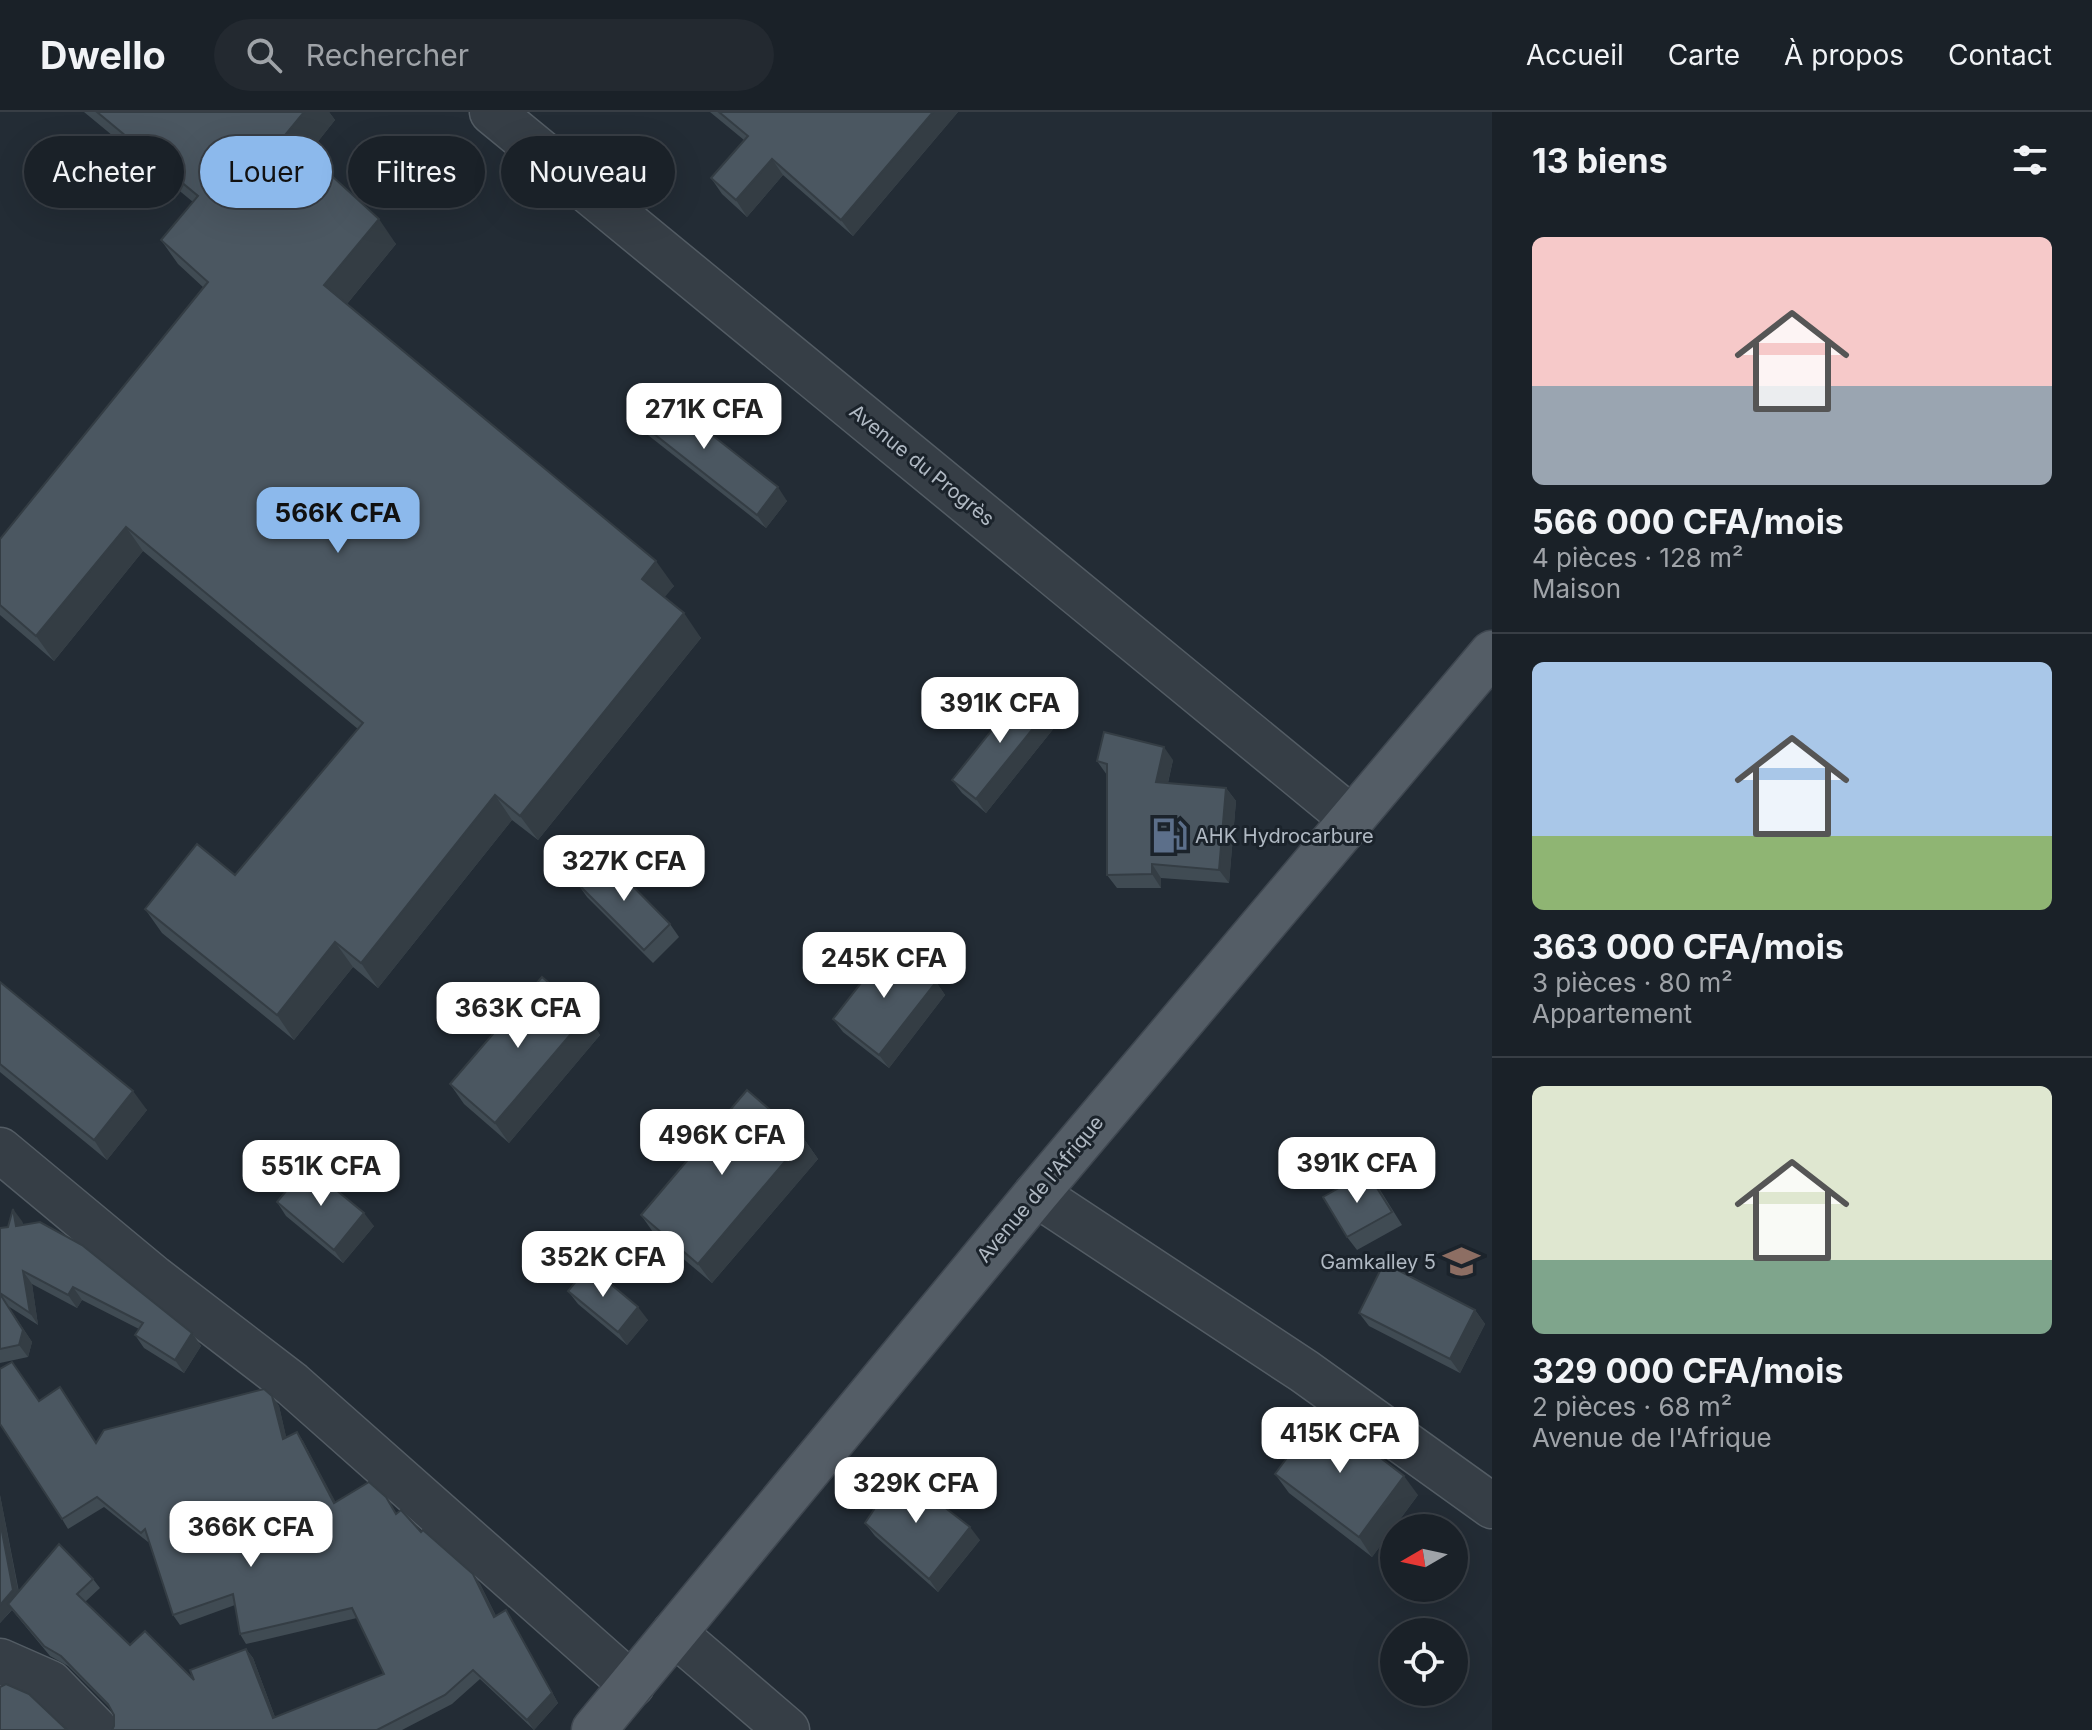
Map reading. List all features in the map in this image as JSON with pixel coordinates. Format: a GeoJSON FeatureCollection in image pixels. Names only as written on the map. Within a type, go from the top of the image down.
{"type":"FeatureCollection","features":[{"type":"Feature","properties":{"kind":"main road","name":"Avenue de l'Afrique"},"geometry":{"type":"LineString","coordinates":[[594,1730],[1036,1194],[1492,653]]}},
{"type":"Feature","properties":{"kind":"street","name":"Avenue du Progrès"},"geometry":{"type":"LineString","coordinates":[[492,112],[1351,818]]}},
{"type":"Feature","properties":{"kind":"street"},"geometry":{"type":"LineString","coordinates":[[0,1150],[154,1278],[292,1384],[632,1685]]}},
{"type":"Feature","properties":{"kind":"street"},"geometry":{"type":"LineString","coordinates":[[1036,1194],[1304,1371],[1492,1506]]}},
{"type":"Feature","properties":{"kind":"street"},"geometry":{"type":"LineString","coordinates":[[674,1633],[787,1730]]}},
{"type":"Feature","properties":{"kind":"street"},"geometry":{"type":"LineString","coordinates":[[0,1661],[50,1683],[96,1730]]}},
{"type":"Feature","properties":{"kind":"building"},"geometry":{"type":"Polygon","coordinates":[[[97,112],[304,112],[286,134],[288,136],[200,136],[200,208],[332,208],[332,176],[348,191],[348,208],[367,208],[379,219],[324,285],[656,561],[642,579],[684,613],[520,816],[495,795],[361,963],[335,942],[277,1015],[145,909],[197,844],[235,875],[363,723],[126,527],[36,636],[0,605],[0,539],[208,282],[161,240],[198,196],[184,184],[184,136],[126,136],[97,112]]]}},
{"type":"Feature","properties":{"kind":"building"},"geometry":{"type":"Polygon","coordinates":[[[719,112],[933,112],[841,220],[772,159],[736,200],[711,178],[748,136],[719,112]]]}},
{"type":"Feature","properties":{"kind":"building"},"geometry":{"type":"Polygon","coordinates":[[[651,387],[778,487],[757,515],[630,415],[651,387]]]}},
{"type":"Feature","properties":{"kind":"building"},"geometry":{"type":"Polygon","coordinates":[[[1024,690],[1048,710],[976,799],[952,780],[1024,690]]]}},
{"type":"Feature","properties":{"kind":"building"},"geometry":{"type":"Polygon","coordinates":[[[1104,732],[1164,747],[1156,782],[1226,788],[1219,870],[1152,864],[1152,874],[1107,875],[1107,764],[1097,761],[1104,732]]]}},
{"type":"Feature","properties":{"kind":"building"},"geometry":{"type":"Polygon","coordinates":[[[604,857],[670,924],[644,950],[577,883],[604,857]]]}},
{"type":"Feature","properties":{"kind":"building"},"geometry":{"type":"Polygon","coordinates":[[[890,946],[936,982],[879,1055],[833,1019],[890,946]]]}},
{"type":"Feature","properties":{"kind":"building"},"geometry":{"type":"Polygon","coordinates":[[[542,977],[587,1015],[495,1123],[450,1084],[542,977]]]}},
{"type":"Feature","properties":{"kind":"building"},"geometry":{"type":"Polygon","coordinates":[[[0,982],[133,1091],[94,1140],[0,1064],[0,982]]]}},
{"type":"Feature","properties":{"kind":"building"},"geometry":{"type":"Polygon","coordinates":[[[747,1090],[804,1139],[698,1264],[641,1215],[747,1090]]]}},
{"type":"Feature","properties":{"kind":"building"},"geometry":{"type":"Polygon","coordinates":[[[307,1166],[364,1213],[334,1250],[277,1202],[307,1166]]]}},
{"type":"Feature","properties":{"kind":"building"},"geometry":{"type":"Polygon","coordinates":[[[1367,1172],[1392,1212],[1347,1237],[1323,1197],[1367,1172]]]}},
{"type":"Feature","properties":{"kind":"building"},"geometry":{"type":"Polygon","coordinates":[[[13,1209],[16,1226],[40,1222],[82,1245],[192,1333],[175,1360],[135,1335],[143,1323],[73,1287],[68,1295],[23,1271],[30,1313],[0,1293],[0,1228],[8,1227],[13,1209]]]}},
{"type":"Feature","properties":{"kind":"building"},"geometry":{"type":"Polygon","coordinates":[[[1384,1263],[1475,1310],[1450,1359],[1359,1313],[1384,1263]]]}},
{"type":"Feature","properties":{"kind":"building"},"geometry":{"type":"Polygon","coordinates":[[[589,1266],[638,1307],[618,1332],[568,1291],[589,1266]]]}},
{"type":"Feature","properties":{"kind":"building"},"geometry":{"type":"Polygon","coordinates":[[[0,1294],[23,1330],[19,1345],[0,1349],[0,1294]]]}},
{"type":"Feature","properties":{"kind":"building"},"geometry":{"type":"Polygon","coordinates":[[[12,1362],[39,1401],[60,1387],[96,1443],[104,1430],[264,1389],[272,1396],[283,1439],[297,1432],[334,1503],[369,1482],[386,1497],[396,1514],[401,1510],[421,1532],[423,1530],[473,1574],[494,1617],[506,1610],[552,1693],[527,1720],[473,1670],[445,1695],[377,1730],[112,1730],[114,1715],[108,1704],[61,1656],[44,1646],[8,1604],[59,1544],[93,1579],[77,1594],[130,1645],[145,1631],[194,1680],[190,1670],[246,1649],[273,1718],[384,1674],[352,1608],[240,1634],[233,1594],[173,1615],[145,1529],[141,1533],[97,1497],[62,1519],[0,1424],[0,1369],[12,1362]]]}},
{"type":"Feature","properties":{"kind":"building"},"geometry":{"type":"Polygon","coordinates":[[[1321,1412],[1404,1476],[1359,1537],[1275,1474],[1321,1412]]]}},
{"type":"Feature","properties":{"kind":"building"},"geometry":{"type":"Polygon","coordinates":[[[899,1472],[970,1527],[929,1579],[865,1523],[899,1472]]]}},
{"type":"Feature","properties":{"kind":"building"},"geometry":{"type":"Polygon","coordinates":[[[0,1521],[13,1590],[0,1605],[0,1521]]]}},
{"type":"Feature","properties":{"kind":"building"},"geometry":{"type":"Polygon","coordinates":[[[6,1684],[29,1694],[67,1730],[0,1730],[0,1687],[6,1684]]]}},
{"type":"Feature","properties":{"kind":"place","name":"AHK Hydrocarbure"},"geometry":{"type":"Point","coordinates":[1169,836]}},
{"type":"Feature","properties":{"kind":"place","name":"Gamkalley 5"},"geometry":{"type":"Point","coordinates":[1462,1262]}}]}
